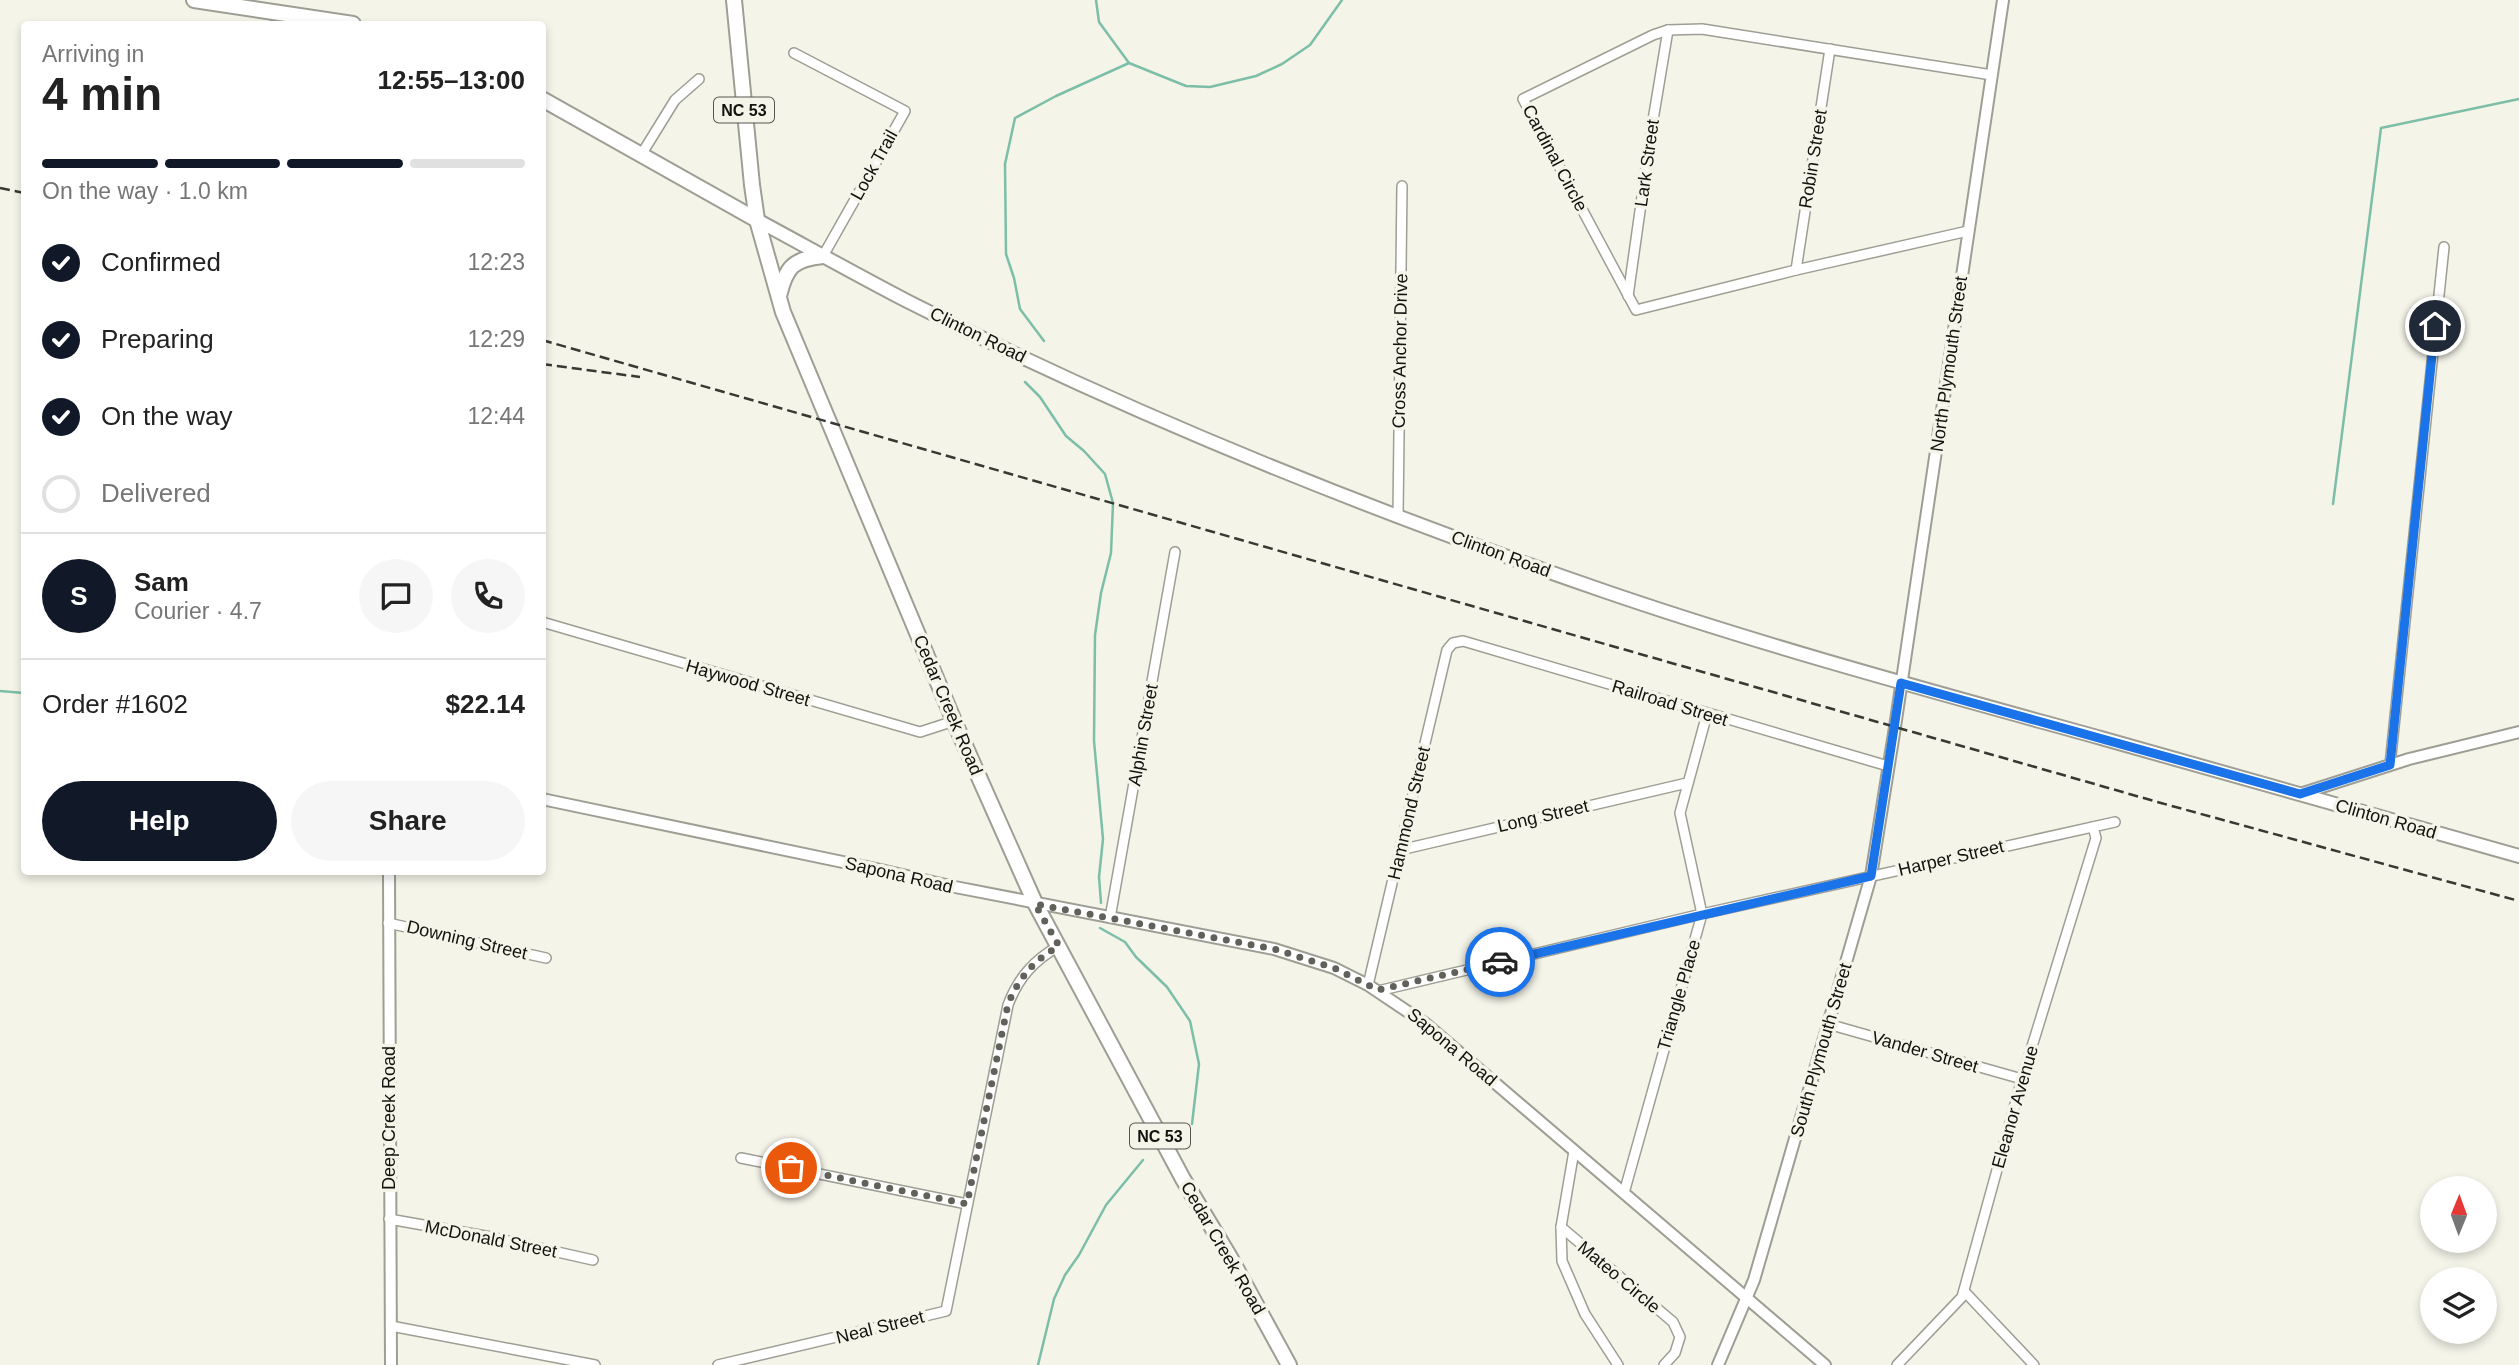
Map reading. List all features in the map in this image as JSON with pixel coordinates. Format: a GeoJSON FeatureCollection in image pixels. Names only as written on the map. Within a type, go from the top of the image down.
{"type":"FeatureCollection","features":[{"type":"Feature","properties":{"kind":"main road","name":"Cedar Creek Road"},"geometry":{"type":"LineString","coordinates":[[734,0],[757,220],[778,298],[954,721],[1035,904],[1183,1180],[1231,1259],[1289,1365]]}},
{"type":"Feature","properties":{"kind":"main road"},"geometry":{"type":"LineString","coordinates":[[201,1],[336,21]]}},
{"type":"Feature","properties":{"kind":"main road","name":"Clinton Road"},"geometry":{"type":"LineString","coordinates":[[546,101],[907,301],[1102,394],[1398,516],[1608,592],[1901,683],[2519,856]]}},
{"type":"Feature","properties":{"kind":"main road"},"geometry":{"type":"LineString","coordinates":[[778,298],[791,267],[803,258],[823,256]]}},
{"type":"Feature","properties":{"kind":"street","name":"North Plymouth Street"},"geometry":{"type":"LineString","coordinates":[[1895,727],[2003,0]]}},
{"type":"Feature","properties":{"kind":"street","name":"Cardinal Circle"},"geometry":{"type":"LineString","coordinates":[[1628,296],[1523,99],[1668,30],[1702,29],[1992,75]]}},
{"type":"Feature","properties":{"kind":"street","name":"Lark Street"},"geometry":{"type":"LineString","coordinates":[[1628,296],[1651,126],[1668,30]]}},
{"type":"Feature","properties":{"kind":"street","name":"Robin Street"},"geometry":{"type":"LineString","coordinates":[[1796,270],[1830,48]]}},
{"type":"Feature","properties":{"kind":"street","name":"Lock Trail"},"geometry":{"type":"LineString","coordinates":[[794,53],[905,111],[823,256]]}},
{"type":"Feature","properties":{"kind":"street"},"geometry":{"type":"LineString","coordinates":[[641,155],[675,100],[699,79]]}},
{"type":"Feature","properties":{"kind":"street","name":"Cross Anchor Drive"},"geometry":{"type":"LineString","coordinates":[[1398,516],[1402,186]]}},
{"type":"Feature","properties":{"kind":"street"},"geometry":{"type":"LineString","coordinates":[[1628,296],[1636,310],[1968,231]]}},
{"type":"Feature","properties":{"kind":"street"},"geometry":{"type":"LineString","coordinates":[[2390,765],[2444,247]]}},
{"type":"Feature","properties":{"kind":"street","name":"Alphin Street"},"geometry":{"type":"LineString","coordinates":[[1110,918],[1175,552]]}},
{"type":"Feature","properties":{"kind":"street","name":"Haywood Street"},"geometry":{"type":"LineString","coordinates":[[546,623],[920,732],[954,721]]}},
{"type":"Feature","properties":{"kind":"street","name":"Railroad Street"},"geometry":{"type":"LineString","coordinates":[[1453,643],[1463,640],[1888,766]]}},
{"type":"Feature","properties":{"kind":"street","name":"Hammond Street"},"geometry":{"type":"LineString","coordinates":[[1373,988],[1400,849],[1447,650],[1453,643]]}},
{"type":"Feature","properties":{"kind":"street","name":"Triangle Place"},"geometry":{"type":"LineString","coordinates":[[1624,1193],[1702,914],[1680,813],[1707,714]]}},
{"type":"Feature","properties":{"kind":"street","name":"South Plymouth Street"},"geometry":{"type":"LineString","coordinates":[[1718,1365],[1747,1298],[1871,876],[1895,727]]}},
{"type":"Feature","properties":{"kind":"street"},"geometry":{"type":"LineString","coordinates":[[2300,794],[2390,765],[2519,732]]}},
{"type":"Feature","properties":{"kind":"street","name":"Long Street"},"geometry":{"type":"LineString","coordinates":[[1400,849],[1687,783]]}},
{"type":"Feature","properties":{"kind":"street","name":"Sapona Road"},"geometry":{"type":"LineString","coordinates":[[546,800],[1035,904],[1274,949],[1334,968],[1373,988],[1426,1024],[1825,1365]]}},
{"type":"Feature","properties":{"kind":"street","name":"Harper Street"},"geometry":{"type":"LineString","coordinates":[[1373,988],[2115,822]]}},
{"type":"Feature","properties":{"kind":"street","name":"Eleanor Avenue"},"geometry":{"type":"LineString","coordinates":[[1897,1365],[1964,1292],[2022,1079],[2096,838],[2093,827]]}},
{"type":"Feature","properties":{"kind":"street","name":"Deep Creek Road"},"geometry":{"type":"LineString","coordinates":[[389,875],[391,1365]]}},
{"type":"Feature","properties":{"kind":"street","name":"Downing Street"},"geometry":{"type":"LineString","coordinates":[[388,923],[546,958]]}},
{"type":"Feature","properties":{"kind":"street","name":"Neal Street"},"geometry":{"type":"LineString","coordinates":[[718,1365],[946,1311],[1008,1004],[1024,973],[1042,956],[1059,946]]}},
{"type":"Feature","properties":{"kind":"street","name":"Vander Street"},"geometry":{"type":"LineString","coordinates":[[1828,1024],[2022,1079]]}},
{"type":"Feature","properties":{"kind":"street","name":"Mateo Circle"},"geometry":{"type":"LineString","coordinates":[[1574,1151],[1561,1227],[1562,1261],[1585,1314],[1618,1365]]}},
{"type":"Feature","properties":{"kind":"street"},"geometry":{"type":"LineString","coordinates":[[741,1158],[967,1204]]}},
{"type":"Feature","properties":{"kind":"street","name":"McDonald Street"},"geometry":{"type":"LineString","coordinates":[[390,1219],[485,1236],[593,1260]]}},
{"type":"Feature","properties":{"kind":"street","name":"Mateo Circle"},"geometry":{"type":"LineString","coordinates":[[1561,1227],[1673,1322],[1680,1336],[1675,1353],[1664,1365]]}},
{"type":"Feature","properties":{"kind":"street"},"geometry":{"type":"LineString","coordinates":[[1964,1292],[2034,1365]]}},
{"type":"Feature","properties":{"kind":"street"},"geometry":{"type":"LineString","coordinates":[[391,1326],[595,1365]]}},
{"type":"Feature","properties":{"kind":"waterway"},"geometry":{"type":"LineString","coordinates":[[1096,0],[1099,22],[1129,63],[1186,86],[1210,87],[1256,76],[1282,64],[1310,45],[1342,0]]}},
{"type":"Feature","properties":{"kind":"waterway"},"geometry":{"type":"LineString","coordinates":[[270,21],[273,16]]}},
{"type":"Feature","properties":{"kind":"waterway"},"geometry":{"type":"LineString","coordinates":[[1044,341],[1020,309],[1006,254],[1005,164],[1015,118],[1129,63]]}},
{"type":"Feature","properties":{"kind":"waterway"},"geometry":{"type":"LineString","coordinates":[[2333,504],[2381,128],[2519,99]]}},
{"type":"Feature","properties":{"kind":"waterway"},"geometry":{"type":"LineString","coordinates":[[1025,382],[1040,397],[1066,436],[1105,474],[1113,503],[1111,553],[1101,593],[1095,635],[1094,741],[1103,839],[1099,877],[1101,903]]}},
{"type":"Feature","properties":{"kind":"waterway"},"geometry":{"type":"LineString","coordinates":[[0,691],[21,693]]}},
{"type":"Feature","properties":{"kind":"waterway"},"geometry":{"type":"LineString","coordinates":[[1100,928],[1125,942],[1136,957],[1167,987],[1190,1021],[1199,1064],[1192,1124]]}},
{"type":"Feature","properties":{"kind":"waterway"},"geometry":{"type":"LineString","coordinates":[[1038,1365],[1054,1299],[1065,1275],[1106,1205],[1143,1160]]}},
{"type":"Feature","properties":{"kind":"railway"},"geometry":{"type":"LineString","coordinates":[[0,188],[21,192]]}},
{"type":"Feature","properties":{"kind":"railway"},"geometry":{"type":"LineString","coordinates":[[546,341],[2161,803],[2519,901]]}},
{"type":"Feature","properties":{"kind":"railway"},"geometry":{"type":"LineString","coordinates":[[546,365],[640,377]]}},
{"type":"Feature","properties":{"kind":"way so far"},"geometry":{"type":"LineString","coordinates":[[791,1168],[967,1204],[1008,1004],[1024,973],[1042,956],[1059,946],[1035,904],[1274,949],[1334,968],[1378,990],[1500,962]]}},
{"type":"Feature","properties":{"kind":"route"},"geometry":{"type":"LineString","coordinates":[[1500,962],[1871,876],[1901,683],[2300,794],[2390,765],[2435,326]]}}]}
